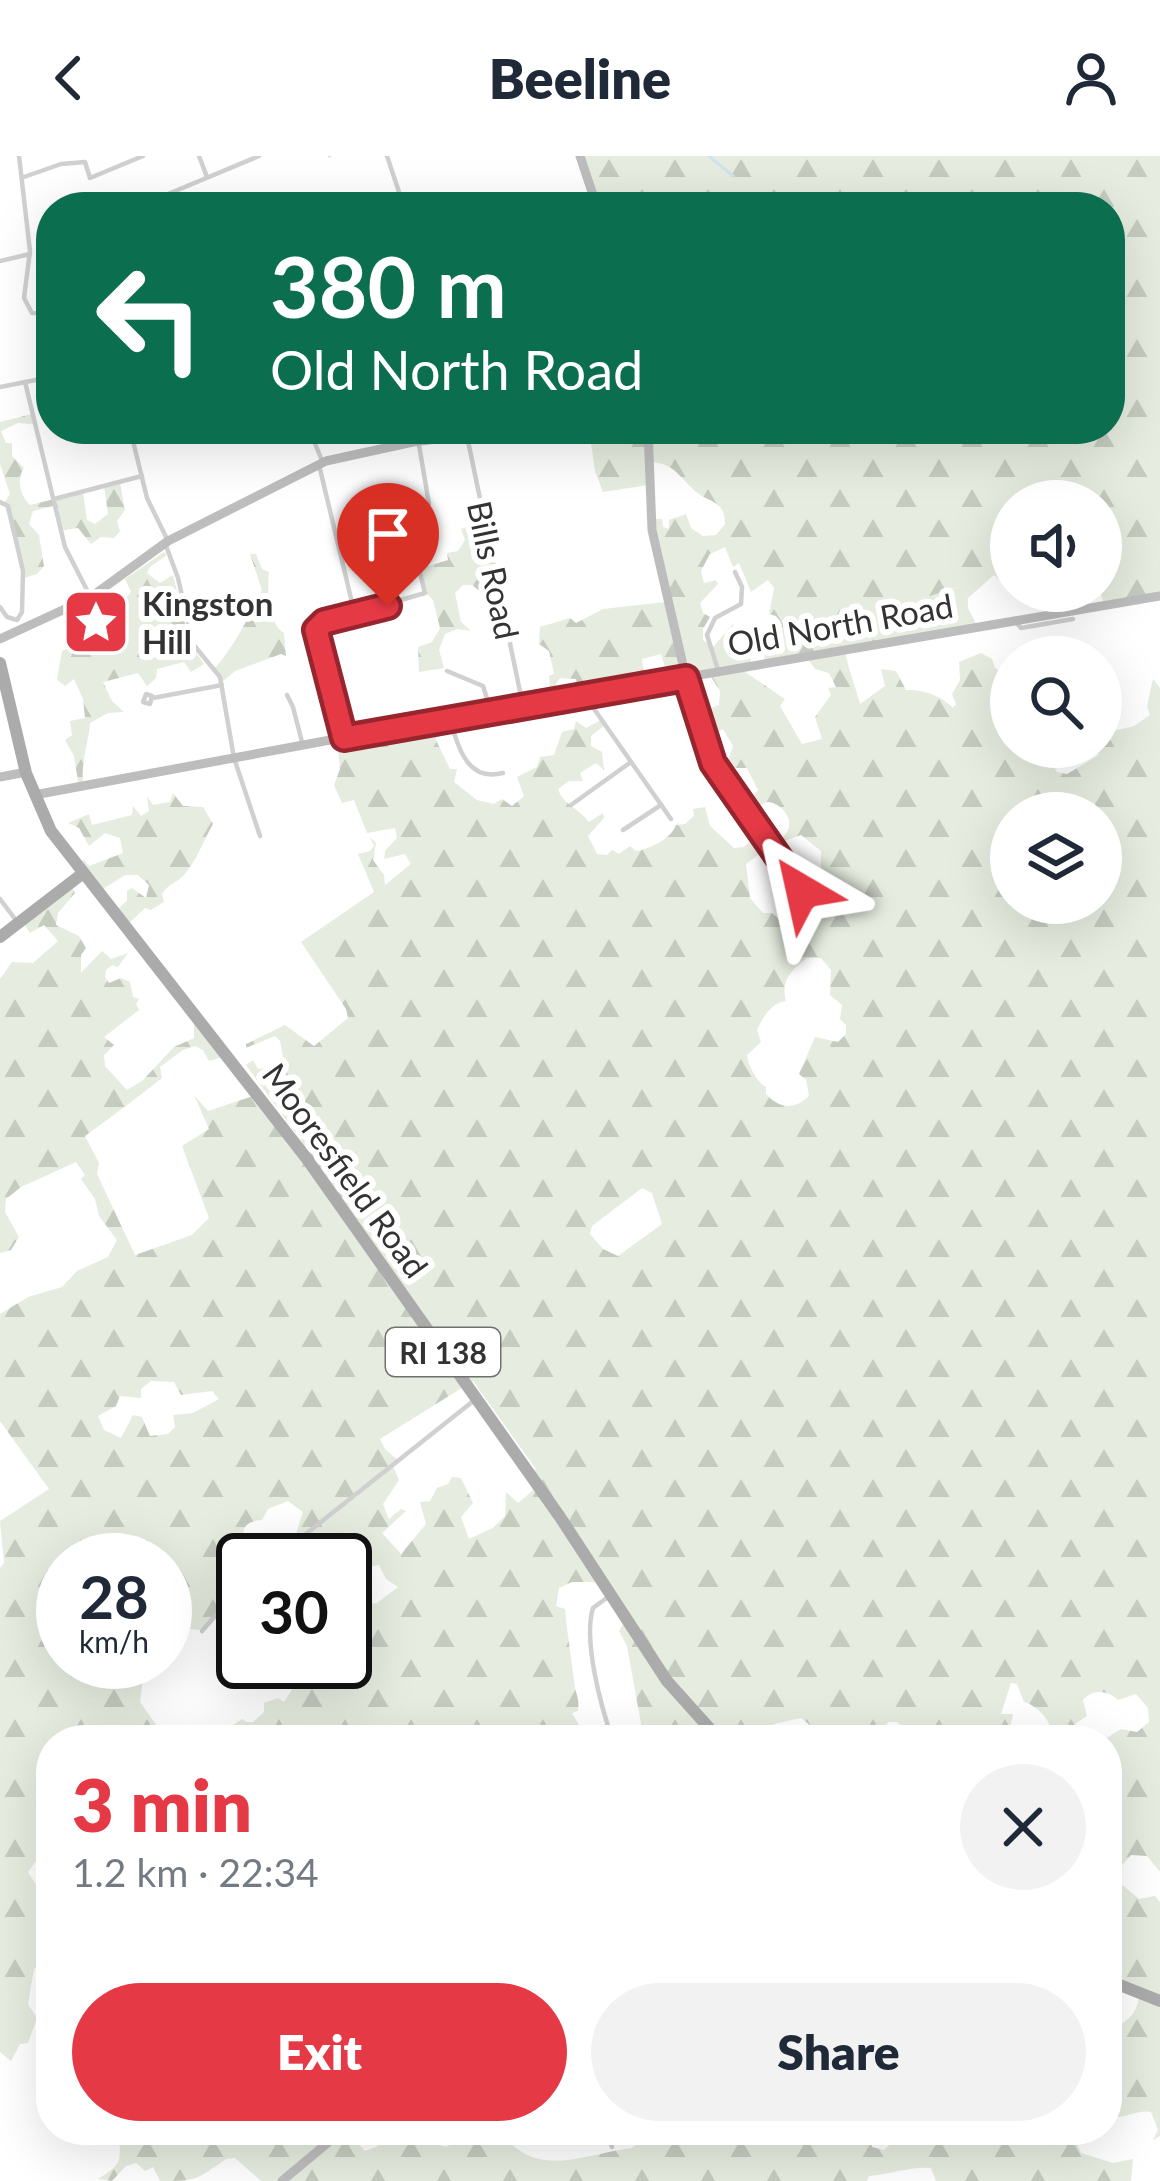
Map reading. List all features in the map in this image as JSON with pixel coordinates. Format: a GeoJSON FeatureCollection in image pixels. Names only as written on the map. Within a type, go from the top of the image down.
{"type":"FeatureCollection","features":[{"type":"Feature","properties":{"kind":"main road","name":"RI 138"},"geometry":{"type":"LineString","coordinates":[[0,663],[5,710],[34,795],[51,831],[82,874]]}},
{"type":"Feature","properties":{"kind":"main road"},"geometry":{"type":"LineString","coordinates":[[0,937],[82,874]]}},
{"type":"Feature","properties":{"kind":"main road","name":"Mooresfield Road"},"geometry":{"type":"LineString","coordinates":[[82,874],[267,1104],[613,1594],[668,1681],[707,1725]]}},
{"type":"Feature","properties":{"kind":"main road"},"geometry":{"type":"LineString","coordinates":[[1122,1986],[1160,2001]]}},
{"type":"Feature","properties":{"kind":"street"},"geometry":{"type":"LineString","coordinates":[[19,156],[31,254],[25,303],[36,315]]}},
{"type":"Feature","properties":{"kind":"street"},"geometry":{"type":"LineString","coordinates":[[22,177],[61,164],[85,162],[90,178],[143,156]]}},
{"type":"Feature","properties":{"kind":"street"},"geometry":{"type":"LineString","coordinates":[[199,156],[207,177]]}},
{"type":"Feature","properties":{"kind":"street"},"geometry":{"type":"LineString","coordinates":[[172,192],[259,156]]}},
{"type":"Feature","properties":{"kind":"street"},"geometry":{"type":"LineString","coordinates":[[388,156],[399,192]]}},
{"type":"Feature","properties":{"kind":"street"},"geometry":{"type":"LineString","coordinates":[[580,156],[592,192]]}},
{"type":"Feature","properties":{"kind":"street"},"geometry":{"type":"LineString","coordinates":[[0,260],[31,254]]}},
{"type":"Feature","properties":{"kind":"street"},"geometry":{"type":"LineString","coordinates":[[0,387],[36,380]]}},
{"type":"Feature","properties":{"kind":"street"},"geometry":{"type":"LineString","coordinates":[[26,382],[36,424]]}},
{"type":"Feature","properties":{"kind":"street"},"geometry":{"type":"LineString","coordinates":[[41,444],[65,547],[91,597]]}},
{"type":"Feature","properties":{"kind":"street"},"geometry":{"type":"LineString","coordinates":[[134,444],[152,512],[178,578],[193,644],[217,671],[222,685],[234,758],[260,836]]}},
{"type":"Feature","properties":{"kind":"street"},"geometry":{"type":"LineString","coordinates":[[314,444],[355,615]]}},
{"type":"Feature","properties":{"kind":"street"},"geometry":{"type":"LineString","coordinates":[[0,639],[91,597],[166,542],[321,464],[406,444]]}},
{"type":"Feature","properties":{"kind":"street"},"geometry":{"type":"LineString","coordinates":[[344,738],[316,630],[324,622],[424,593],[408,524],[409,518],[424,512],[429,504],[418,444]]}},
{"type":"Feature","properties":{"kind":"street","name":"Bills Road"},"geometry":{"type":"LineString","coordinates":[[469,444],[523,706]]}},
{"type":"Feature","properties":{"kind":"street"},"geometry":{"type":"LineString","coordinates":[[649,444],[652,530],[686,678],[713,763],[802,891]]}},
{"type":"Feature","properties":{"kind":"street"},"geometry":{"type":"LineString","coordinates":[[54,500],[142,476]]}},
{"type":"Feature","properties":{"kind":"street"},"geometry":{"type":"LineString","coordinates":[[0,502],[8,506],[23,571],[22,612],[17,620]]}},
{"type":"Feature","properties":{"kind":"street"},"geometry":{"type":"LineString","coordinates":[[719,673],[707,635],[715,618],[741,604],[742,587],[735,572]]}},
{"type":"Feature","properties":{"kind":"street","name":"Old North Road"},"geometry":{"type":"LineString","coordinates":[[34,795],[449,718],[1160,596]]}},
{"type":"Feature","properties":{"kind":"street"},"geometry":{"type":"LineString","coordinates":[[0,607],[26,630]]}},
{"type":"Feature","properties":{"kind":"street"},"geometry":{"type":"LineString","coordinates":[[1015,620],[1021,628],[1073,620]]}},
{"type":"Feature","properties":{"kind":"street"},"geometry":{"type":"LineString","coordinates":[[447,671],[483,686],[491,711]]}},
{"type":"Feature","properties":{"kind":"street"},"geometry":{"type":"LineString","coordinates":[[153,698],[222,685]]}},
{"type":"Feature","properties":{"kind":"street"},"geometry":{"type":"LineString","coordinates":[[286,695],[303,746]]}},
{"type":"Feature","properties":{"kind":"street"},"geometry":{"type":"LineString","coordinates":[[585,696],[670,819]]}},
{"type":"Feature","properties":{"kind":"street"},"geometry":{"type":"LineString","coordinates":[[449,718],[471,768],[484,775],[503,773]]}},
{"type":"Feature","properties":{"kind":"street"},"geometry":{"type":"LineString","coordinates":[[571,805],[632,762]]}},
{"type":"Feature","properties":{"kind":"street"},"geometry":{"type":"LineString","coordinates":[[0,777],[26,772]]}},
{"type":"Feature","properties":{"kind":"street"},"geometry":{"type":"LineString","coordinates":[[623,830],[661,805]]}},
{"type":"Feature","properties":{"kind":"street"},"geometry":{"type":"LineString","coordinates":[[0,898],[18,923]]}},
{"type":"Feature","properties":{"kind":"street"},"geometry":{"type":"LineString","coordinates":[[307,1533],[477,1399]]}},
{"type":"Feature","properties":{"kind":"street"},"geometry":{"type":"LineString","coordinates":[[608,1725],[600,1699],[590,1614],[613,1594]]}},
{"type":"Feature","properties":{"kind":"street"},"geometry":{"type":"LineString","coordinates":[[202,1631],[216,1615]]}},
{"type":"Feature","properties":{"kind":"street"},"geometry":{"type":"LineString","coordinates":[[282,2181],[326,2145]]}},
{"type":"Feature","properties":{"kind":"green space"},"geometry":{"type":"Polygon","coordinates":[[[579,156],[1160,156],[1160,595],[1122,601],[1122,480],[990,480],[990,579],[968,598],[958,587],[912,602],[918,638],[845,652],[860,704],[885,686],[881,669],[896,671],[906,690],[932,694],[953,708],[959,662],[981,653],[990,658],[990,768],[1055,768],[1067,774],[1077,768],[1122,768],[1122,729],[1150,715],[1147,706],[1153,679],[1160,688],[1160,1872],[1147,1856],[1131,1855],[1122,1865],[1122,1729],[1137,1732],[1149,1722],[1148,1708],[1136,1694],[1118,1700],[1100,1692],[1087,1696],[1083,1700],[1087,1716],[1076,1725],[1049,1725],[1035,1707],[1024,1702],[1017,1684],[1011,1683],[1001,1714],[1013,1714],[1010,1725],[811,1725],[801,1718],[773,1725],[641,1725],[627,1646],[619,1631],[626,1620],[602,1582],[572,1582],[559,1588],[556,1606],[565,1609],[578,1703],[578,1711],[572,1713],[579,1725],[233,1725],[242,1719],[253,1722],[264,1712],[264,1703],[278,1698],[284,1702],[292,1689],[372,1689],[372,1604],[398,1587],[386,1579],[379,1565],[372,1566],[372,1533],[296,1533],[303,1512],[288,1501],[268,1509],[244,1533],[216,1533],[216,1613],[201,1630],[192,1629],[192,1533],[36,1533],[36,1689],[142,1689],[140,1702],[156,1725],[36,1725],[36,1861],[28,1872],[36,1885],[36,1967],[0,2003],[0,1568],[4,1563],[0,1521],[49,1489],[0,1421],[0,1314],[28,1297],[62,1287],[77,1271],[108,1257],[117,1240],[99,1216],[76,1162],[6,1199],[5,1212],[19,1237],[11,1250],[0,1253],[0,979],[12,962],[33,963],[58,941],[44,925],[30,933],[22,921],[70,883],[75,893],[58,913],[56,925],[79,936],[86,948],[81,973],[102,951],[111,959],[128,953],[118,967],[106,970],[105,977],[109,983],[121,978],[130,982],[139,1010],[104,1037],[114,1045],[104,1055],[105,1066],[127,1090],[174,1047],[194,1038],[194,1022],[222,1057],[209,1061],[195,1046],[183,1050],[160,1067],[162,1078],[85,1136],[99,1163],[97,1174],[135,1255],[192,1235],[209,1218],[182,1146],[209,1129],[194,1095],[208,1111],[259,1094],[299,1145],[302,1142],[246,1065],[253,1060],[258,1069],[274,1067],[283,1057],[280,1041],[275,1036],[246,1048],[246,1044],[285,1025],[314,1046],[348,1018],[301,942],[374,892],[358,854],[374,846],[370,837],[376,843],[373,860],[385,885],[411,864],[405,854],[384,859],[397,838],[395,828],[367,833],[354,800],[342,803],[334,785],[340,769],[337,739],[435,721],[436,740],[450,769],[457,769],[454,782],[477,800],[494,804],[502,799],[512,806],[524,796],[517,777],[537,767],[540,757],[554,755],[562,732],[574,729],[576,721],[586,728],[601,720],[605,725],[591,736],[591,746],[602,752],[604,770],[596,763],[580,773],[583,781],[569,781],[558,789],[589,822],[603,813],[588,836],[597,854],[653,846],[694,816],[693,809],[705,807],[710,826],[734,848],[744,847],[759,834],[769,847],[746,864],[750,898],[763,913],[772,913],[782,922],[804,921],[811,915],[811,904],[830,903],[836,897],[835,879],[821,871],[821,851],[801,835],[779,843],[789,825],[787,815],[767,802],[746,813],[742,808],[758,790],[747,768],[734,768],[734,780],[725,784],[715,765],[729,758],[733,746],[723,729],[704,744],[695,714],[719,705],[720,691],[710,675],[669,680],[661,654],[642,659],[646,685],[579,696],[576,679],[560,678],[556,684],[559,700],[542,703],[540,692],[550,689],[549,676],[554,674],[549,651],[539,644],[540,627],[570,618],[576,623],[603,609],[665,602],[651,519],[662,519],[663,527],[669,529],[669,520],[686,514],[691,528],[703,536],[716,535],[725,524],[719,506],[663,464],[647,462],[648,485],[603,492],[591,444],[1125,444],[1125,192],[591,192],[579,156]],[[725,547],[710,554],[701,571],[704,583],[716,580],[718,584],[700,603],[710,617],[703,640],[713,647],[733,624],[730,652],[749,652],[752,667],[742,670],[785,699],[780,706],[802,744],[822,739],[815,717],[831,695],[828,688],[836,687],[829,673],[815,669],[808,659],[766,665],[761,640],[782,625],[769,614],[774,588],[768,580],[751,592],[739,563],[733,567],[725,547]],[[807,958],[789,976],[786,1001],[765,1016],[757,1030],[761,1042],[747,1055],[766,1094],[787,1106],[809,1096],[806,1080],[799,1074],[815,1037],[838,1042],[846,1034],[840,1019],[842,1005],[830,995],[831,970],[821,958],[807,958]],[[642,1188],[592,1226],[590,1234],[603,1249],[618,1256],[662,1224],[652,1193],[642,1188]],[[151,1381],[141,1389],[141,1398],[120,1396],[116,1406],[98,1416],[104,1430],[121,1438],[133,1415],[142,1417],[150,1436],[168,1434],[175,1427],[173,1415],[193,1413],[219,1399],[212,1391],[181,1395],[174,1382],[151,1381]],[[473,1381],[380,1439],[399,1461],[393,1466],[399,1480],[383,1504],[389,1519],[401,1509],[406,1511],[382,1533],[401,1554],[426,1524],[420,1502],[430,1501],[437,1488],[452,1477],[461,1478],[473,1503],[461,1517],[469,1539],[493,1528],[505,1516],[506,1492],[518,1503],[536,1488],[527,1475],[536,1469],[473,1381]]]}},
{"type":"Feature","properties":{"kind":"green space"},"geometry":{"type":"Polygon","coordinates":[[[32,414],[33,424],[18,423],[1,431],[6,443],[12,443],[12,456],[24,468],[20,487],[30,505],[83,492],[87,520],[95,524],[108,514],[104,486],[120,483],[125,510],[114,538],[101,537],[91,544],[78,528],[60,531],[53,506],[33,511],[29,524],[39,535],[44,566],[24,578],[4,503],[10,494],[0,464],[0,422],[32,414]]]}},
{"type":"Feature","properties":{"kind":"green space"},"geometry":{"type":"Polygon","coordinates":[[[481,522],[497,591],[481,592],[463,585],[455,593],[461,622],[471,631],[445,634],[439,650],[444,668],[419,672],[418,647],[432,642],[440,628],[433,600],[422,589],[419,569],[448,560],[447,553],[458,551],[465,540],[461,529],[481,522]]]}},
{"type":"Feature","properties":{"kind":"green space"},"geometry":{"type":"Polygon","coordinates":[[[164,552],[167,555],[147,573],[160,583],[173,575],[190,644],[204,664],[191,672],[184,662],[157,669],[156,678],[147,686],[138,673],[103,682],[124,712],[108,713],[90,723],[84,787],[79,787],[74,756],[65,740],[72,735],[70,721],[85,718],[83,699],[74,679],[65,686],[57,680],[62,651],[97,635],[98,627],[125,612],[121,604],[131,592],[125,579],[164,552]]]}},
{"type":"Feature","properties":{"kind":"green space"},"geometry":{"type":"Polygon","coordinates":[[[250,554],[256,554],[262,569],[269,572],[270,605],[284,633],[286,656],[235,671],[222,682],[214,669],[262,590],[250,554]]]}},
{"type":"Feature","properties":{"kind":"green space"},"geometry":{"type":"Polygon","coordinates":[[[959,587],[977,626],[918,638],[911,602],[959,587]]]}},
{"type":"Feature","properties":{"kind":"green space"},"geometry":{"type":"Polygon","coordinates":[[[173,793],[183,806],[203,807],[213,824],[188,870],[162,894],[164,902],[151,910],[145,908],[126,926],[114,912],[127,901],[127,891],[132,888],[146,898],[149,885],[138,875],[125,875],[98,892],[77,865],[84,860],[89,866],[123,853],[120,838],[105,833],[89,846],[79,828],[68,823],[89,814],[92,825],[132,815],[133,806],[141,816],[149,811],[147,796],[153,805],[170,802],[173,793]]]}},
{"type":"Feature","properties":{"kind":"green space"},"geometry":{"type":"Polygon","coordinates":[[[1122,1885],[1139,1899],[1155,1896],[1160,1902],[1160,2136],[1153,2140],[1158,2130],[1151,2112],[1122,2116],[1122,2022],[1136,2008],[1139,1992],[1122,1986],[1122,1885]]]}},
{"type":"Feature","properties":{"kind":"green space"},"geometry":{"type":"Polygon","coordinates":[[[36,1966],[28,2004],[36,2021],[28,2043],[20,2044],[11,2061],[0,2052],[0,2003],[31,1975],[36,1966]]]}},
{"type":"Feature","properties":{"kind":"green space"},"geometry":{"type":"Polygon","coordinates":[[[120,2145],[359,2145],[365,2151],[378,2145],[512,2145],[528,2155],[560,2161],[636,2145],[872,2145],[884,2150],[889,2145],[1078,2145],[1081,2153],[1113,2163],[1133,2159],[1131,2181],[936,2181],[931,2168],[924,2168],[869,2176],[867,2181],[261,2181],[235,2158],[191,2179],[160,2181],[153,2167],[145,2171],[136,2163],[112,2181],[98,2179],[119,2158],[120,2145]]]}},
{"type":"Feature","properties":{"kind":"waterway"},"geometry":{"type":"LineString","coordinates":[[709,156],[733,176]]}},
{"type":"Feature","properties":{"kind":"place","name":"Kingston Hill"},"geometry":{"type":"Point","coordinates":[96,622]}},
{"type":"Feature","properties":{"kind":"route"},"geometry":{"type":"LineString","coordinates":[[388,606],[324,622],[316,630],[344,738],[686,678],[713,763],[802,891]]}}]}
